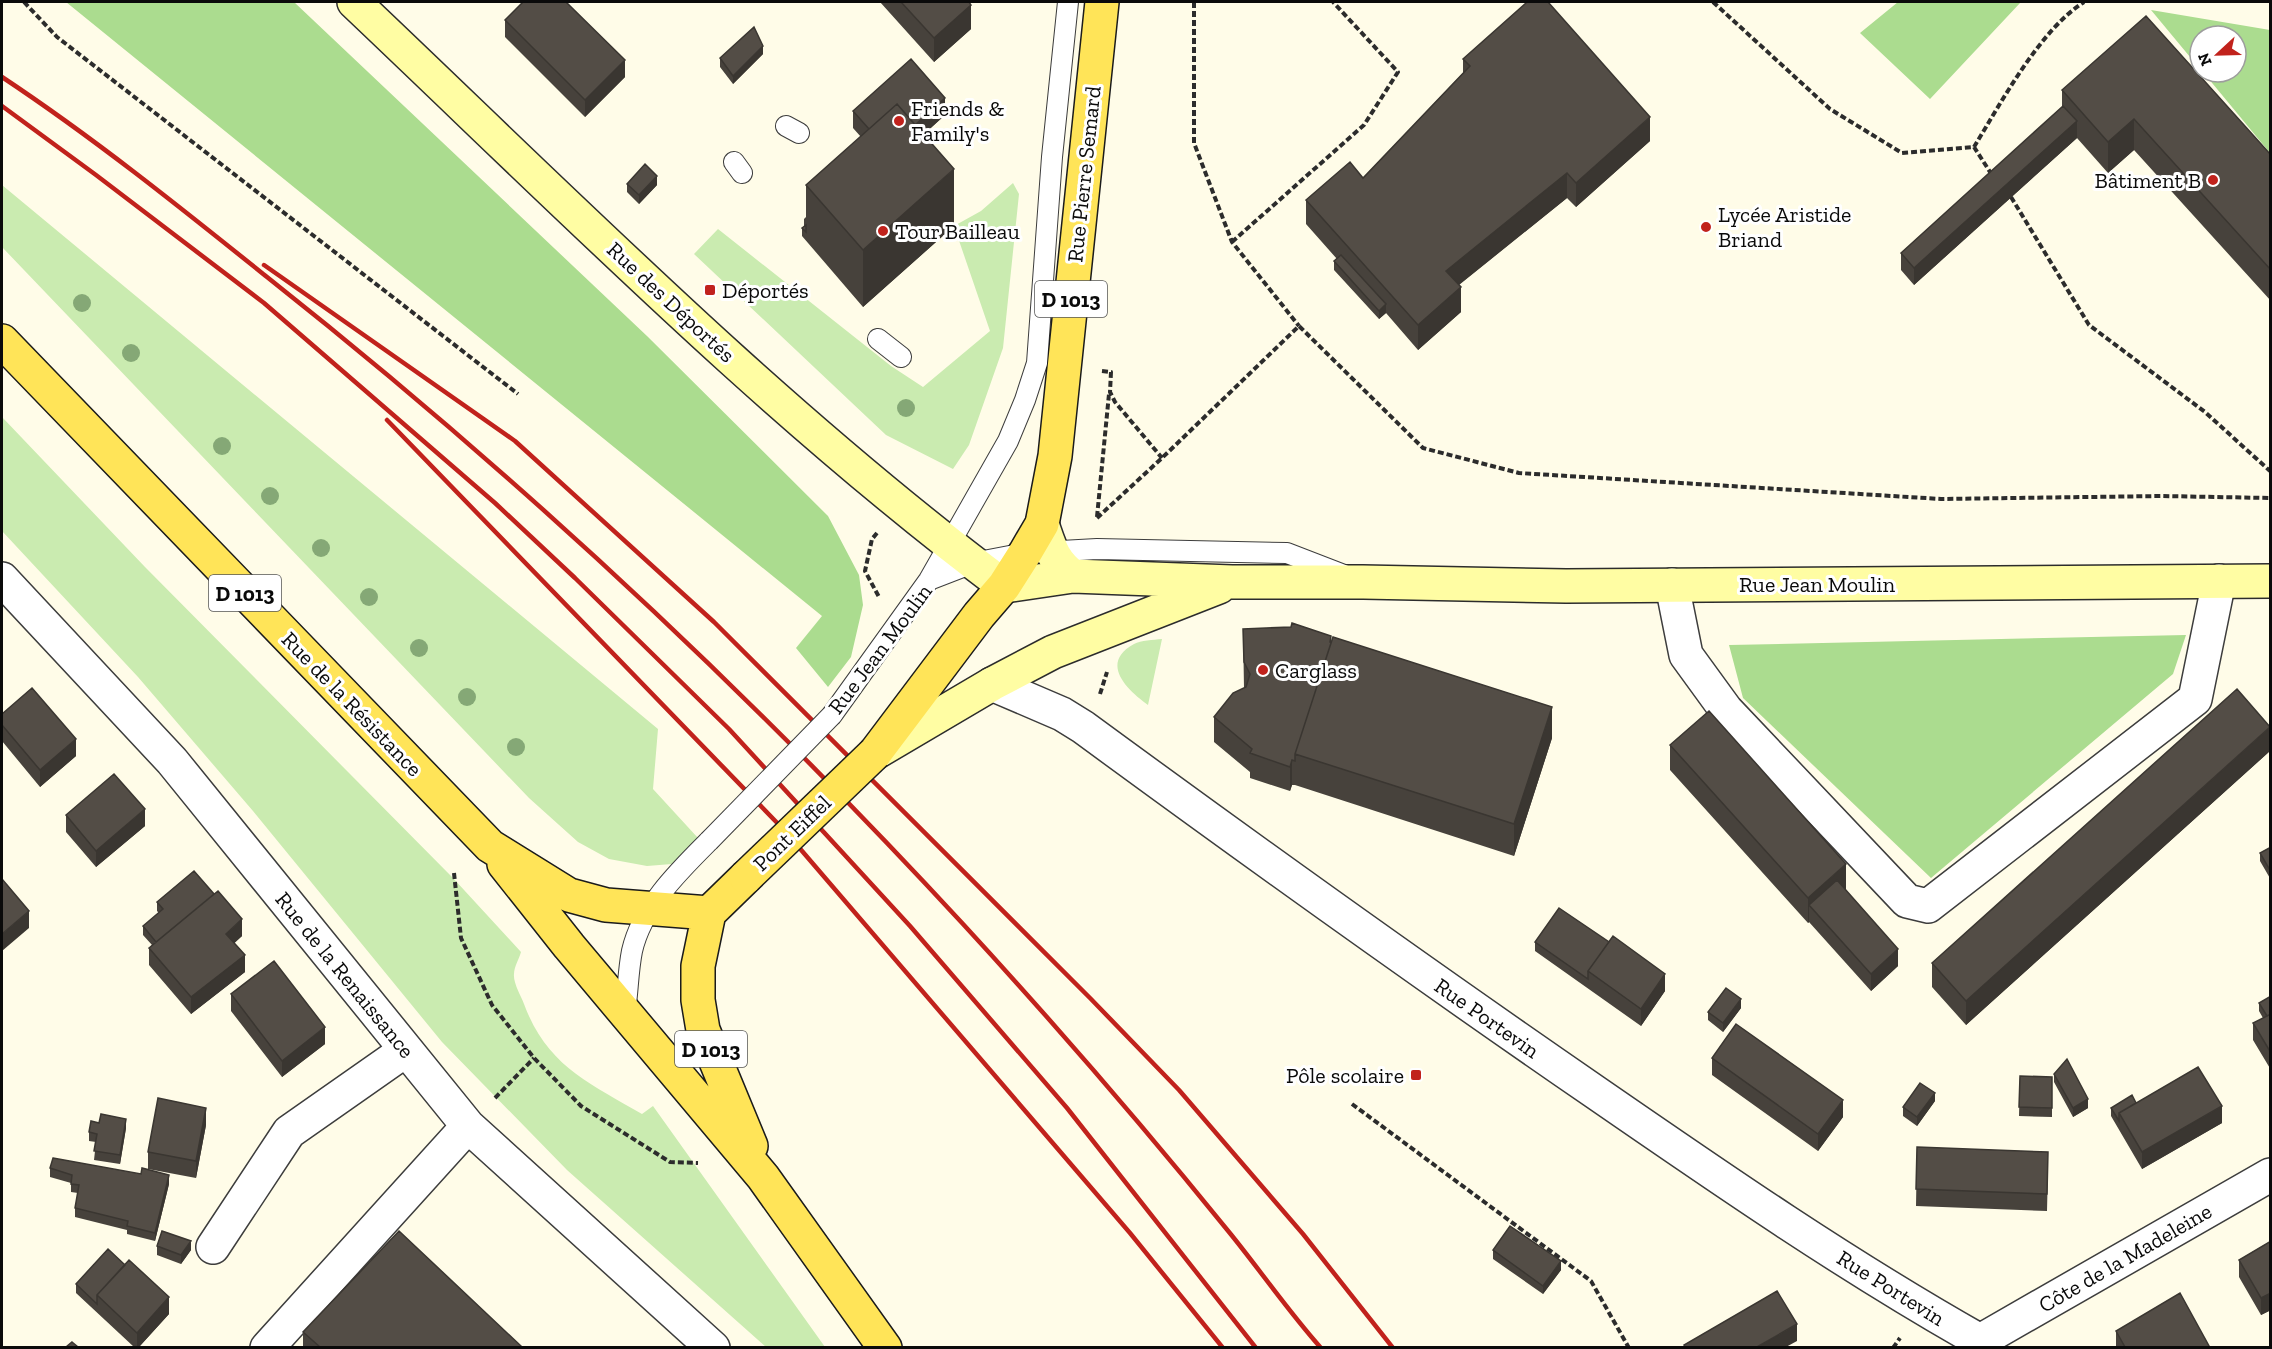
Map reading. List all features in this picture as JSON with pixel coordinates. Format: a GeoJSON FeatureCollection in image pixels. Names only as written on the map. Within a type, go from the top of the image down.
{"type":"FeatureCollection","features":[{"type":"Feature","properties":{"kind":"main road","name":"Rue des Déportés"},"geometry":{"type":"LineString","coordinates":[[354,2],[686,317],[841,456],[1004,586]]}},
{"type":"Feature","properties":{"kind":"main road","name":"Rue Pierre Semard"},"geometry":{"type":"LineString","coordinates":[[1004,586],[1040,543],[1055,456],[1102,2]]}},
{"type":"Feature","properties":{"kind":"main road","name":"Rue de la Résistance"},"geometry":{"type":"LineString","coordinates":[[2,341],[490,846],[569,895],[606,905],[709,913]]}},
{"type":"Feature","properties":{"kind":"main road"},"geometry":{"type":"LineString","coordinates":[[1040,543],[1059,566],[1073,576]]}},
{"type":"Feature","properties":{"kind":"main road","name":"Rue Jean Moulin"},"geometry":{"type":"LineString","coordinates":[[1004,586],[1073,576],[1232,582],[1566,586],[2271,582]]}},
{"type":"Feature","properties":{"kind":"main road","name":"Rue Jean Moulin"},"geometry":{"type":"LineString","coordinates":[[992,684],[1053,652],[1232,582]]}},
{"type":"Feature","properties":{"kind":"main road","name":"Pont Eiffel"},"geometry":{"type":"LineString","coordinates":[[709,913],[875,753],[979,615],[1004,586]]}},
{"type":"Feature","properties":{"kind":"main road","name":"Pont Eiffel"},"geometry":{"type":"LineString","coordinates":[[875,753],[992,684]]}},
{"type":"Feature","properties":{"kind":"main road","name":"D 1013"},"geometry":{"type":"LineString","coordinates":[[490,846],[569,946],[763,1177],[885,1347]]}},
{"type":"Feature","properties":{"kind":"main road","name":"D 1013"},"geometry":{"type":"LineString","coordinates":[[709,913],[698,966],[698,1000],[703,1030],[763,1177]]}},
{"type":"Feature","properties":{"kind":"street","name":"Rue de la Renaissance"},"geometry":{"type":"LineString","coordinates":[[2,579],[172,761],[468,1126],[713,1347]]}},
{"type":"Feature","properties":{"kind":"street"},"geometry":{"type":"LineString","coordinates":[[1672,585],[1686,655],[1726,710],[1907,901],[1928,906],[2195,699],[2219,581]]}},
{"type":"Feature","properties":{"kind":"street","name":"Rue Portevin"},"geometry":{"type":"LineString","coordinates":[[992,684],[1062,714],[1083,726],[1425,975],[1734,1189],[1920,1307],[1984,1344]]}},
{"type":"Feature","properties":{"kind":"street"},"geometry":{"type":"LineString","coordinates":[[213,1247],[289,1132],[406,1050]]}},
{"type":"Feature","properties":{"kind":"street"},"geometry":{"type":"LineString","coordinates":[[267,1347],[468,1126]]}},
{"type":"Feature","properties":{"kind":"street","name":"Côte de la Madeleine"},"geometry":{"type":"LineString","coordinates":[[1984,1344],[2271,1175]]}},
{"type":"Feature","properties":{"kind":"lane"},"geometry":{"type":"LineString","coordinates":[[929,580],[961,554],[1025,400],[1037,363],[1052,157],[1068,2]]}},
{"type":"Feature","properties":{"kind":"lane"},"geometry":{"type":"LineString","coordinates":[[878,339],[901,357]]}},
{"type":"Feature","properties":{"kind":"lane","name":"Rue Jean Moulin"},"geometry":{"type":"LineString","coordinates":[[625,1012],[632,950],[649,909],[674,878],[832,715],[929,580],[961,554],[1040,543],[1097,549],[1287,553],[1363,582]]}},
{"type":"Feature","properties":{"kind":"path"},"geometry":{"type":"LineString","coordinates":[[24,2],[57,38],[518,394]]}},
{"type":"Feature","properties":{"kind":"path"},"geometry":{"type":"LineString","coordinates":[[1194,2],[1194,143],[1232,242],[1299,326],[1423,448],[1519,473],[1941,499],[2162,496],[2271,498]]}},
{"type":"Feature","properties":{"kind":"path"},"geometry":{"type":"LineString","coordinates":[[1232,242],[1365,124],[1398,72],[1334,2]]}},
{"type":"Feature","properties":{"kind":"path"},"geometry":{"type":"LineString","coordinates":[[1713,2],[1830,109],[1902,153],[1974,147]]}},
{"type":"Feature","properties":{"kind":"path"},"geometry":{"type":"LineString","coordinates":[[1974,147],[2019,74],[2066,13],[2084,2]]}},
{"type":"Feature","properties":{"kind":"path"},"geometry":{"type":"LineString","coordinates":[[1974,147],[1997,183]]}},
{"type":"Feature","properties":{"kind":"path"},"geometry":{"type":"LineString","coordinates":[[2011,197],[2089,326],[2205,412],[2271,471]]}},
{"type":"Feature","properties":{"kind":"path"},"geometry":{"type":"LineString","coordinates":[[1095,370],[1111,372],[1096,518],[1299,326]]}},
{"type":"Feature","properties":{"kind":"path"},"geometry":{"type":"LineString","coordinates":[[1110,392],[1115,402],[1162,458]]}},
{"type":"Feature","properties":{"kind":"path"},"geometry":{"type":"LineString","coordinates":[[897,502],[873,539],[865,571],[879,598],[903,614]]}},
{"type":"Feature","properties":{"kind":"path"},"geometry":{"type":"LineString","coordinates":[[454,873],[461,938],[492,1005],[534,1058],[581,1106],[670,1162],[698,1163]]}},
{"type":"Feature","properties":{"kind":"path"},"geometry":{"type":"LineString","coordinates":[[468,1126],[534,1058]]}},
{"type":"Feature","properties":{"kind":"path"},"geometry":{"type":"LineString","coordinates":[[1352,1104],[1591,1281],[1629,1347]]}},
{"type":"Feature","properties":{"kind":"green space"},"geometry":{"type":"Polygon","coordinates":[[[66,2],[294,2],[647,336],[828,516],[859,575],[863,605],[851,657],[828,687],[796,648],[822,616],[66,2]]]}},
{"type":"Feature","properties":{"kind":"green space"},"geometry":{"type":"Polygon","coordinates":[[[1898,2],[2021,2],[1930,99],[1860,33],[1898,2]]]}},
{"type":"Feature","properties":{"kind":"green space"},"geometry":{"type":"Polygon","coordinates":[[[2151,10],[2234,24],[2188,24],[2188,55],[2151,10]]]}},
{"type":"Feature","properties":{"kind":"green space"},"geometry":{"type":"Polygon","coordinates":[[[2248,26],[2270,30],[2270,153],[2213,84],[2248,84],[2248,26]]]}},
{"type":"Feature","properties":{"kind":"green space"},"geometry":{"type":"Polygon","coordinates":[[[1013,183],[1019,194],[1003,348],[969,445],[953,469],[886,435],[694,254],[718,229],[891,366],[923,387],[990,331],[954,226],[981,211],[1013,183]]]}},
{"type":"Feature","properties":{"kind":"green space"},"geometry":{"type":"Polygon","coordinates":[[[2,185],[658,729],[653,789],[698,838],[672,864],[647,866],[609,859],[578,842],[529,798],[2,247],[2,185]]]}},
{"type":"Feature","properties":{"kind":"green space"},"geometry":{"type":"Polygon","coordinates":[[[2,417],[145,567],[453,878],[521,952],[514,971],[514,978],[534,1025],[545,1043],[572,1071],[604,1092],[642,1114],[653,1106],[825,1347],[766,1347],[567,1170],[442,1042],[253,811],[138,677],[2,531],[2,417]]]}},
{"type":"Feature","properties":{"kind":"green space"},"geometry":{"type":"Polygon","coordinates":[[[2186,635],[2173,674],[1931,878],[1743,698],[1729,645],[2186,635]]]}},
{"type":"Feature","properties":{"kind":"green space"},"geometry":{"type":"Polygon","coordinates":[[[1162,639],[1148,705],[1125,684],[1120,676],[1118,659],[1134,644],[1162,639]]]}},
{"type":"Feature","properties":{"kind":"building"},"geometry":{"type":"Polygon","coordinates":[[[523,2],[566,2],[625,60],[585,100],[505,20],[523,2]]]}},
{"type":"Feature","properties":{"kind":"building"},"geometry":{"type":"Polygon","coordinates":[[[901,2],[969,2],[971,5],[934,38],[901,2]]]}},
{"type":"Feature","properties":{"kind":"building"},"geometry":{"type":"Polygon","coordinates":[[[1527,2],[1548,2],[1650,117],[1576,183],[1567,173],[1446,271],[1461,287],[1418,325],[1306,200],[1350,162],[1363,178],[1470,66],[1463,59],[1527,2]]]}},
{"type":"Feature","properties":{"kind":"building","name":"Bâtiment B"},"geometry":{"type":"Polygon","coordinates":[[[2146,16],[2188,63],[2188,84],[2207,84],[2271,155],[2271,270],[2134,119],[2108,142],[2062,90],[2146,16]]]}},
{"type":"Feature","properties":{"kind":"building"},"geometry":{"type":"Polygon","coordinates":[[[754,27],[763,46],[733,76],[720,58],[754,27]]]}},
{"type":"Feature","properties":{"kind":"building"},"geometry":{"type":"Polygon","coordinates":[[[911,59],[945,98],[915,125],[897,104],[869,129],[853,111],[911,59]]]}},
{"type":"Feature","properties":{"kind":"building"},"geometry":{"type":"Polygon","coordinates":[[[897,104],[954,169],[863,250],[806,185],[897,104]]]}},
{"type":"Feature","properties":{"kind":"building"},"geometry":{"type":"Polygon","coordinates":[[[2063,106],[2077,121],[1914,268],[1901,253],[2063,106]]]}},
{"type":"Feature","properties":{"kind":"building"},"geometry":{"type":"Polygon","coordinates":[[[645,164],[657,176],[639,195],[627,184],[645,164]]]}},
{"type":"Feature","properties":{"kind":"building"},"geometry":{"type":"Polygon","coordinates":[[[1341,255],[1386,304],[1379,311],[1334,261],[1341,255]]]}},
{"type":"Feature","properties":{"kind":"building"},"geometry":{"type":"Polygon","coordinates":[[[1292,623],[1331,636],[1331,643],[1295,754],[1295,761],[1292,760],[1290,767],[1250,753],[1252,749],[1214,717],[1233,693],[1246,687],[1250,674],[1244,662],[1243,629],[1291,627],[1292,623]]]}},
{"type":"Feature","properties":{"kind":"building"},"geometry":{"type":"Polygon","coordinates":[[[1333,637],[1552,707],[1514,824],[1295,754],[1333,637]]]}},
{"type":"Feature","properties":{"kind":"building"},"geometry":{"type":"Polygon","coordinates":[[[32,688],[76,739],[40,770],[2,725],[2,714],[32,688]]]}},
{"type":"Feature","properties":{"kind":"building"},"geometry":{"type":"Polygon","coordinates":[[[2237,689],[2270,727],[1966,1001],[1932,963],[2237,689]]]}},
{"type":"Feature","properties":{"kind":"building"},"geometry":{"type":"Polygon","coordinates":[[[1709,711],[1846,864],[1808,898],[1670,745],[1709,711]]]}},
{"type":"Feature","properties":{"kind":"building"},"geometry":{"type":"Polygon","coordinates":[[[114,774],[145,809],[96,851],[66,815],[114,774]]]}},
{"type":"Feature","properties":{"kind":"building"},"geometry":{"type":"Polygon","coordinates":[[[2271,847],[2271,872],[2260,853],[2271,847]]]}},
{"type":"Feature","properties":{"kind":"building"},"geometry":{"type":"Polygon","coordinates":[[[194,871],[214,894],[156,942],[143,926],[163,909],[157,902],[194,871]]]}},
{"type":"Feature","properties":{"kind":"building"},"geometry":{"type":"Polygon","coordinates":[[[2,879],[29,911],[2,934],[2,879]]]}},
{"type":"Feature","properties":{"kind":"building"},"geometry":{"type":"Polygon","coordinates":[[[1837,880],[1898,949],[1871,974],[1809,905],[1837,880]]]}},
{"type":"Feature","properties":{"kind":"building"},"geometry":{"type":"Polygon","coordinates":[[[218,891],[242,919],[226,934],[245,955],[191,997],[149,948],[218,891]]]}},
{"type":"Feature","properties":{"kind":"building"},"geometry":{"type":"Polygon","coordinates":[[[1559,908],[1609,942],[1588,971],[1588,979],[1535,942],[1559,908]]]}},
{"type":"Feature","properties":{"kind":"building"},"geometry":{"type":"Polygon","coordinates":[[[1613,936],[1665,974],[1641,1009],[1588,971],[1613,936]]]}},
{"type":"Feature","properties":{"kind":"building"},"geometry":{"type":"Polygon","coordinates":[[[274,961],[325,1027],[282,1061],[231,994],[274,961]]]}},
{"type":"Feature","properties":{"kind":"building"},"geometry":{"type":"Polygon","coordinates":[[[1726,988],[1741,999],[1723,1023],[1708,1012],[1726,988]]]}},
{"type":"Feature","properties":{"kind":"building"},"geometry":{"type":"Polygon","coordinates":[[[2271,996],[2271,1014],[2267,1016],[2259,1003],[2271,996]]]}},
{"type":"Feature","properties":{"kind":"building"},"geometry":{"type":"Polygon","coordinates":[[[2271,1014],[2271,1053],[2253,1023],[2271,1014]]]}},
{"type":"Feature","properties":{"kind":"building"},"geometry":{"type":"Polygon","coordinates":[[[1736,1024],[1843,1100],[1818,1134],[1712,1058],[1736,1024]]]}},
{"type":"Feature","properties":{"kind":"building"},"geometry":{"type":"Polygon","coordinates":[[[2067,1059],[2088,1099],[2073,1108],[2054,1074],[2067,1059]]]}},
{"type":"Feature","properties":{"kind":"building"},"geometry":{"type":"Polygon","coordinates":[[[2198,1067],[2222,1106],[2142,1152],[2119,1113],[2198,1067]]]}},
{"type":"Feature","properties":{"kind":"building"},"geometry":{"type":"Polygon","coordinates":[[[2020,1076],[2052,1077],[2052,1108],[2019,1107],[2020,1076]]]}},
{"type":"Feature","properties":{"kind":"building"},"geometry":{"type":"Polygon","coordinates":[[[1920,1083],[1935,1093],[1917,1117],[1903,1107],[1920,1083]]]}},
{"type":"Feature","properties":{"kind":"building"},"geometry":{"type":"Polygon","coordinates":[[[2132,1095],[2136,1103],[2119,1113],[2119,1121],[2111,1108],[2132,1095]]]}},
{"type":"Feature","properties":{"kind":"building"},"geometry":{"type":"Polygon","coordinates":[[[158,1098],[206,1108],[196,1161],[148,1152],[158,1098]]]}},
{"type":"Feature","properties":{"kind":"building"},"geometry":{"type":"Polygon","coordinates":[[[101,1114],[126,1119],[120,1155],[94,1151],[97,1134],[89,1132],[91,1121],[99,1123],[101,1114]]]}},
{"type":"Feature","properties":{"kind":"building"},"geometry":{"type":"Polygon","coordinates":[[[1917,1147],[2048,1152],[2047,1194],[1916,1189],[1917,1147]]]}},
{"type":"Feature","properties":{"kind":"building"},"geometry":{"type":"Polygon","coordinates":[[[53,1158],[141,1174],[142,1168],[169,1175],[155,1233],[127,1226],[128,1221],[75,1208],[79,1185],[71,1184],[72,1175],[50,1168],[53,1158]]]}},
{"type":"Feature","properties":{"kind":"building"},"geometry":{"type":"Polygon","coordinates":[[[1510,1226],[1561,1261],[1543,1286],[1493,1250],[1510,1226]]]}},
{"type":"Feature","properties":{"kind":"building"},"geometry":{"type":"Polygon","coordinates":[[[162,1231],[191,1241],[181,1255],[157,1246],[162,1231]]]}},
{"type":"Feature","properties":{"kind":"building"},"geometry":{"type":"Polygon","coordinates":[[[399,1231],[522,1347],[320,1347],[303,1332],[399,1231]]]}},
{"type":"Feature","properties":{"kind":"building"},"geometry":{"type":"Polygon","coordinates":[[[2271,1241],[2271,1293],[2261,1298],[2239,1260],[2271,1241]]]}},
{"type":"Feature","properties":{"kind":"building"},"geometry":{"type":"Polygon","coordinates":[[[108,1249],[125,1265],[97,1295],[97,1304],[76,1284],[108,1249]]]}},
{"type":"Feature","properties":{"kind":"building"},"geometry":{"type":"Polygon","coordinates":[[[129,1260],[169,1297],[137,1333],[97,1295],[129,1260]]]}},
{"type":"Feature","properties":{"kind":"building"},"geometry":{"type":"Polygon","coordinates":[[[1777,1291],[1797,1324],[1757,1347],[1685,1347],[1684,1345],[1777,1291]]]}},
{"type":"Feature","properties":{"kind":"building"},"geometry":{"type":"Polygon","coordinates":[[[2180,1293],[2209,1346],[2125,1347],[2116,1331],[2180,1293]]]}},
{"type":"Feature","properties":{"kind":"building"},"geometry":{"type":"Polygon","coordinates":[[[72,1342],[78,1347],[66,1347],[72,1342]]]}},
{"type":"Feature","properties":{"kind":"railway"},"geometry":{"type":"LineString","coordinates":[[2,77],[137,174],[360,352],[540,507],[714,669],[882,837],[1099,1076],[1229,1232],[1321,1348]]}},
{"type":"Feature","properties":{"kind":"railway"},"geometry":{"type":"LineString","coordinates":[[2,106],[264,303],[495,503],[729,729],[910,926],[1067,1108],[1256,1348]]}},
{"type":"Feature","properties":{"kind":"railway"},"geometry":{"type":"LineString","coordinates":[[264,265],[515,441],[714,622],[1179,1090],[1303,1234],[1393,1348]]}},
{"type":"Feature","properties":{"kind":"railway"},"geometry":{"type":"LineString","coordinates":[[387,420],[784,830],[1130,1233],[1223,1348]]}},
{"type":"Feature","properties":{"kind":"place","name":"Friends & Family's"},"geometry":{"type":"Point","coordinates":[899,121]}},
{"type":"Feature","properties":{"kind":"place","name":"Bâtiment B"},"geometry":{"type":"Point","coordinates":[2213,180]}},
{"type":"Feature","properties":{"kind":"place","name":"Lycée Aristide Briand"},"geometry":{"type":"Point","coordinates":[1706,227]}},
{"type":"Feature","properties":{"kind":"place","name":"Tour Bailleau"},"geometry":{"type":"Point","coordinates":[883,231]}},
{"type":"Feature","properties":{"kind":"place","name":"Déportés"},"geometry":{"type":"Point","coordinates":[710,290]}},
{"type":"Feature","properties":{"kind":"place","name":"Carglass"},"geometry":{"type":"Point","coordinates":[1263,670]}},
{"type":"Feature","properties":{"kind":"place","name":"Pôle scolaire"},"geometry":{"type":"Point","coordinates":[1416,1075]}}]}
